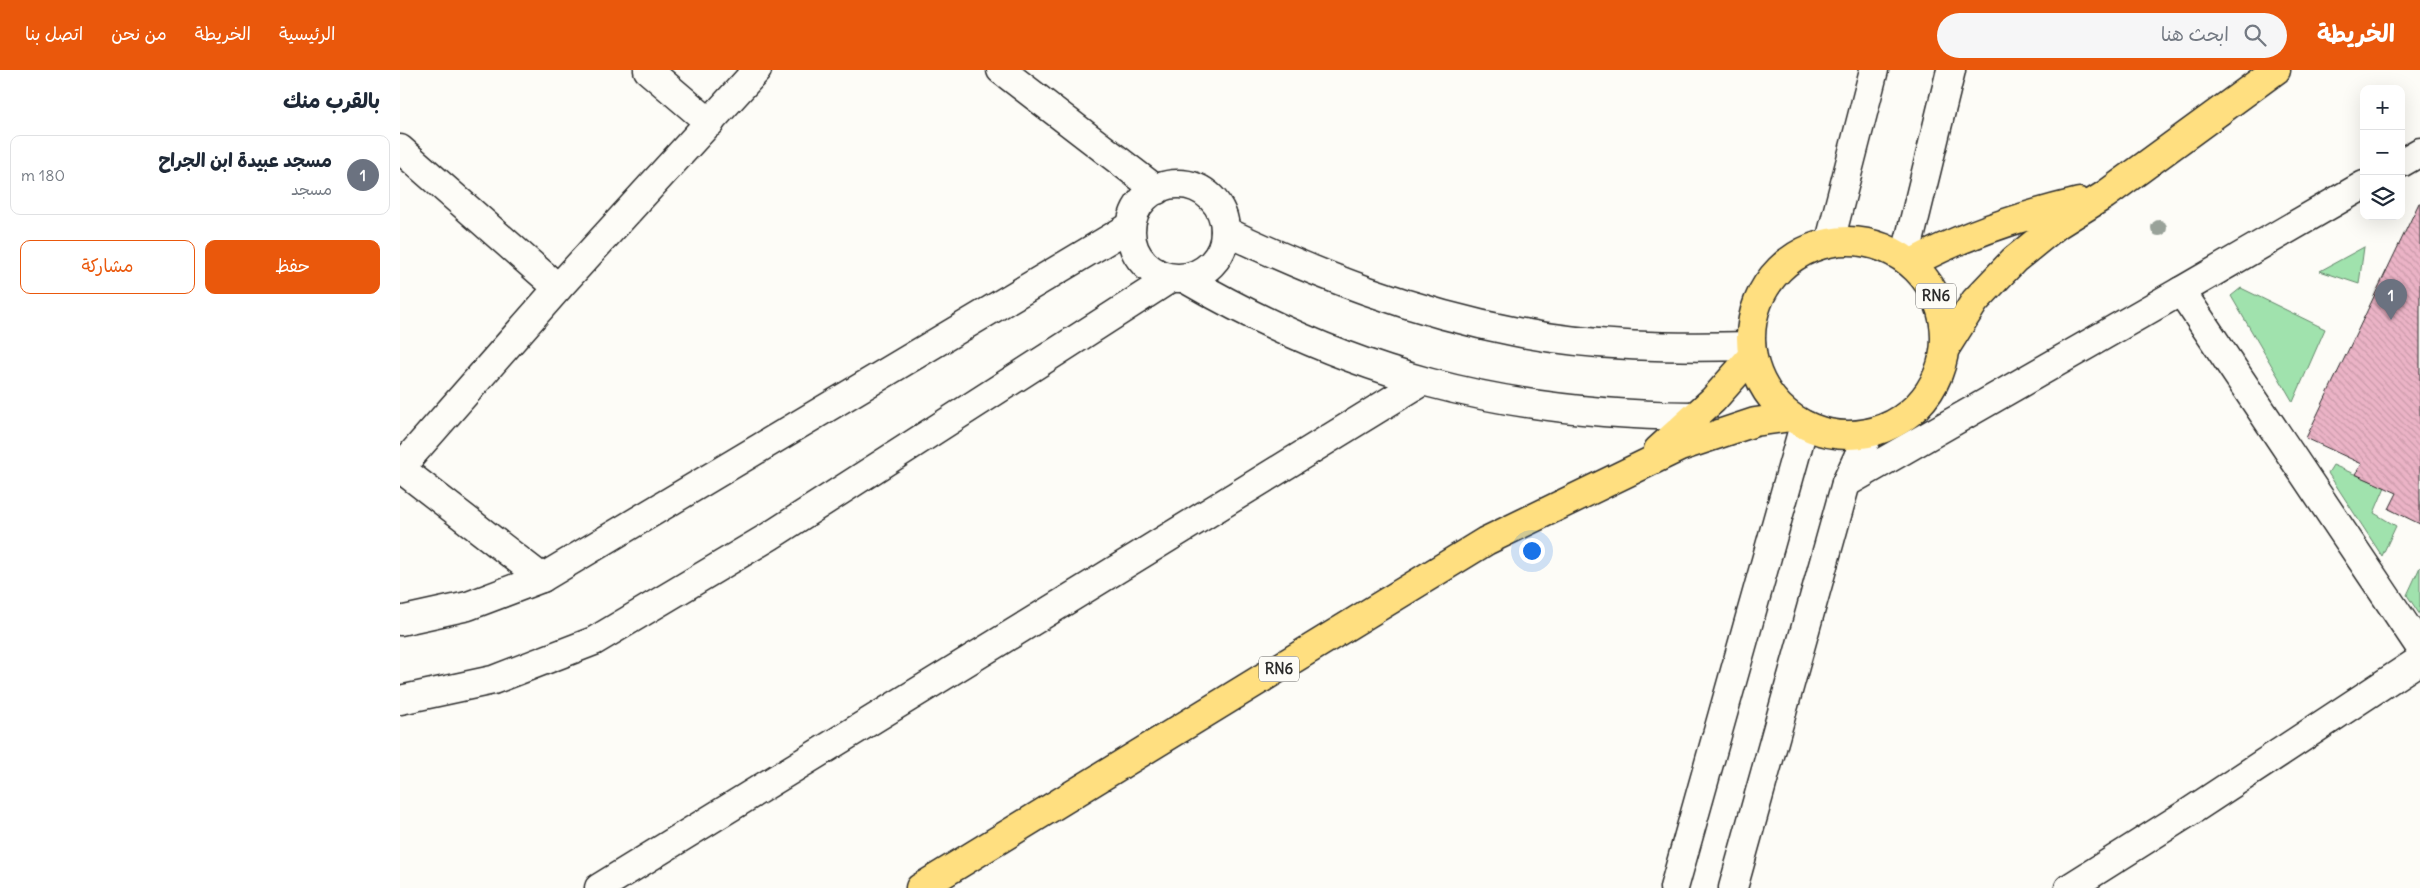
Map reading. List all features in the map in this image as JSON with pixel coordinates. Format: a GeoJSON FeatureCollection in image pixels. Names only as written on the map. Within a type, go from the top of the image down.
{"type":"FeatureCollection","features":[{"type":"Feature","properties":{"kind":"main road"},"geometry":{"type":"LineString","coordinates":[[1946,347],[1975,301],[2014,260],[2057,225],[2105,195],[2276,70]]}},
{"type":"Feature","properties":{"kind":"main road"},"geometry":{"type":"LineString","coordinates":[[1909,260],[1982,230],[2042,211],[2105,195]]}},
{"type":"Feature","properties":{"kind":"main road","name":"RN6"},"geometry":{"type":"LineString","coordinates":[[1856,240],[1873,244],[1909,260],[1933,287],[1944,316],[1946,347],[1938,377],[1922,403],[1898,422],[1869,433],[1836,435],[1797,421],[1773,400],[1764,386],[1752,351],[1752,318],[1762,291],[1780,268],[1803,251],[1830,242],[1856,240]]}},
{"type":"Feature","properties":{"kind":"main road"},"geometry":{"type":"LineString","coordinates":[[1644,464],[1693,416],[1713,400],[1752,351]]}},
{"type":"Feature","properties":{"kind":"main road"},"geometry":{"type":"LineString","coordinates":[[1644,464],[1717,434],[1755,422],[1797,421]]}},
{"type":"Feature","properties":{"kind":"main road","name":"RN6"},"geometry":{"type":"LineString","coordinates":[[920,888],[1486,541],[1644,464]]}},
{"type":"Feature","properties":{"kind":"street"},"geometry":{"type":"LineString","coordinates":[[648,70],[710,123]]}},
{"type":"Feature","properties":{"kind":"street"},"geometry":{"type":"LineString","coordinates":[[542,578],[400,468],[558,288],[757,70]]}},
{"type":"Feature","properties":{"kind":"street"},"geometry":{"type":"LineString","coordinates":[[1001,70],[1157,190]]}},
{"type":"Feature","properties":{"kind":"street"},"geometry":{"type":"LineString","coordinates":[[1830,242],[1874,70]]}},
{"type":"Feature","properties":{"kind":"street"},"geometry":{"type":"LineString","coordinates":[[1909,260],[1951,70]]}},
{"type":"Feature","properties":{"kind":"street"},"geometry":{"type":"LineString","coordinates":[[400,149],[558,288]]}},
{"type":"Feature","properties":{"kind":"street"},"geometry":{"type":"LineString","coordinates":[[2405,161],[2420,152]]}},
{"type":"Feature","properties":{"kind":"street"},"geometry":{"type":"LineString","coordinates":[[400,700],[493,680],[594,641],[770,536],[1177,278],[1201,272],[1214,262],[1224,242],[1225,231],[1219,208],[1202,191],[1192,186],[1168,185],[1157,190],[1139,205],[1131,226],[1134,250],[1140,260],[1148,269],[1177,278],[1276,328],[1355,360],[1421,382],[1529,405],[1639,415],[1693,416]]}},
{"type":"Feature","properties":{"kind":"street"},"geometry":{"type":"LineString","coordinates":[[1846,483],[2360,187]]}},
{"type":"Feature","properties":{"kind":"street"},"geometry":{"type":"LineString","coordinates":[[400,622],[468,606],[542,578],[1131,226]]}},
{"type":"Feature","properties":{"kind":"street"},"geometry":{"type":"LineString","coordinates":[[1225,231],[1296,265],[1368,293],[1442,316],[1518,332],[1596,343],[1752,351]]}},
{"type":"Feature","properties":{"kind":"street"},"geometry":{"type":"LineString","coordinates":[[2181,291],[2420,648]]}},
{"type":"Feature","properties":{"kind":"street"},"geometry":{"type":"LineString","coordinates":[[599,888],[1421,382]]}},
{"type":"Feature","properties":{"kind":"street"},"geometry":{"type":"LineString","coordinates":[[1674,888],[1797,421]]}},
{"type":"Feature","properties":{"kind":"street"},"geometry":{"type":"LineString","coordinates":[[1733,888],[1846,483],[1869,433]]}},
{"type":"Feature","properties":{"kind":"street"},"geometry":{"type":"LineString","coordinates":[[2069,888],[2191,811],[2420,660]]}},
{"type":"Feature","properties":{"kind":"green space"},"geometry":{"type":"Polygon","coordinates":[[[2364,247],[2359,284],[2320,271],[2364,247]]]}},
{"type":"Feature","properties":{"kind":"green space"},"geometry":{"type":"Polygon","coordinates":[[[2241,288],[2325,329],[2293,402],[2231,296],[2241,288]]]}},
{"type":"Feature","properties":{"kind":"green space"},"geometry":{"type":"Polygon","coordinates":[[[2333,465],[2385,487],[2374,513],[2396,526],[2382,556],[2328,473],[2333,465]]]}},
{"type":"Feature","properties":{"kind":"green space"},"geometry":{"type":"Polygon","coordinates":[[[2420,567],[2420,615],[2407,595],[2420,567]]]}},
{"type":"Feature","properties":{"kind":"building"},"geometry":{"type":"Polygon","coordinates":[[[2419,203],[2420,524],[2389,509],[2397,493],[2355,474],[2362,464],[2306,438],[2419,203]]]}},
{"type":"Feature","properties":{"kind":"place","name":"مسجد عبيدة ابن الجراح"},"geometry":{"type":"Point","coordinates":[2391,320]}}]}
